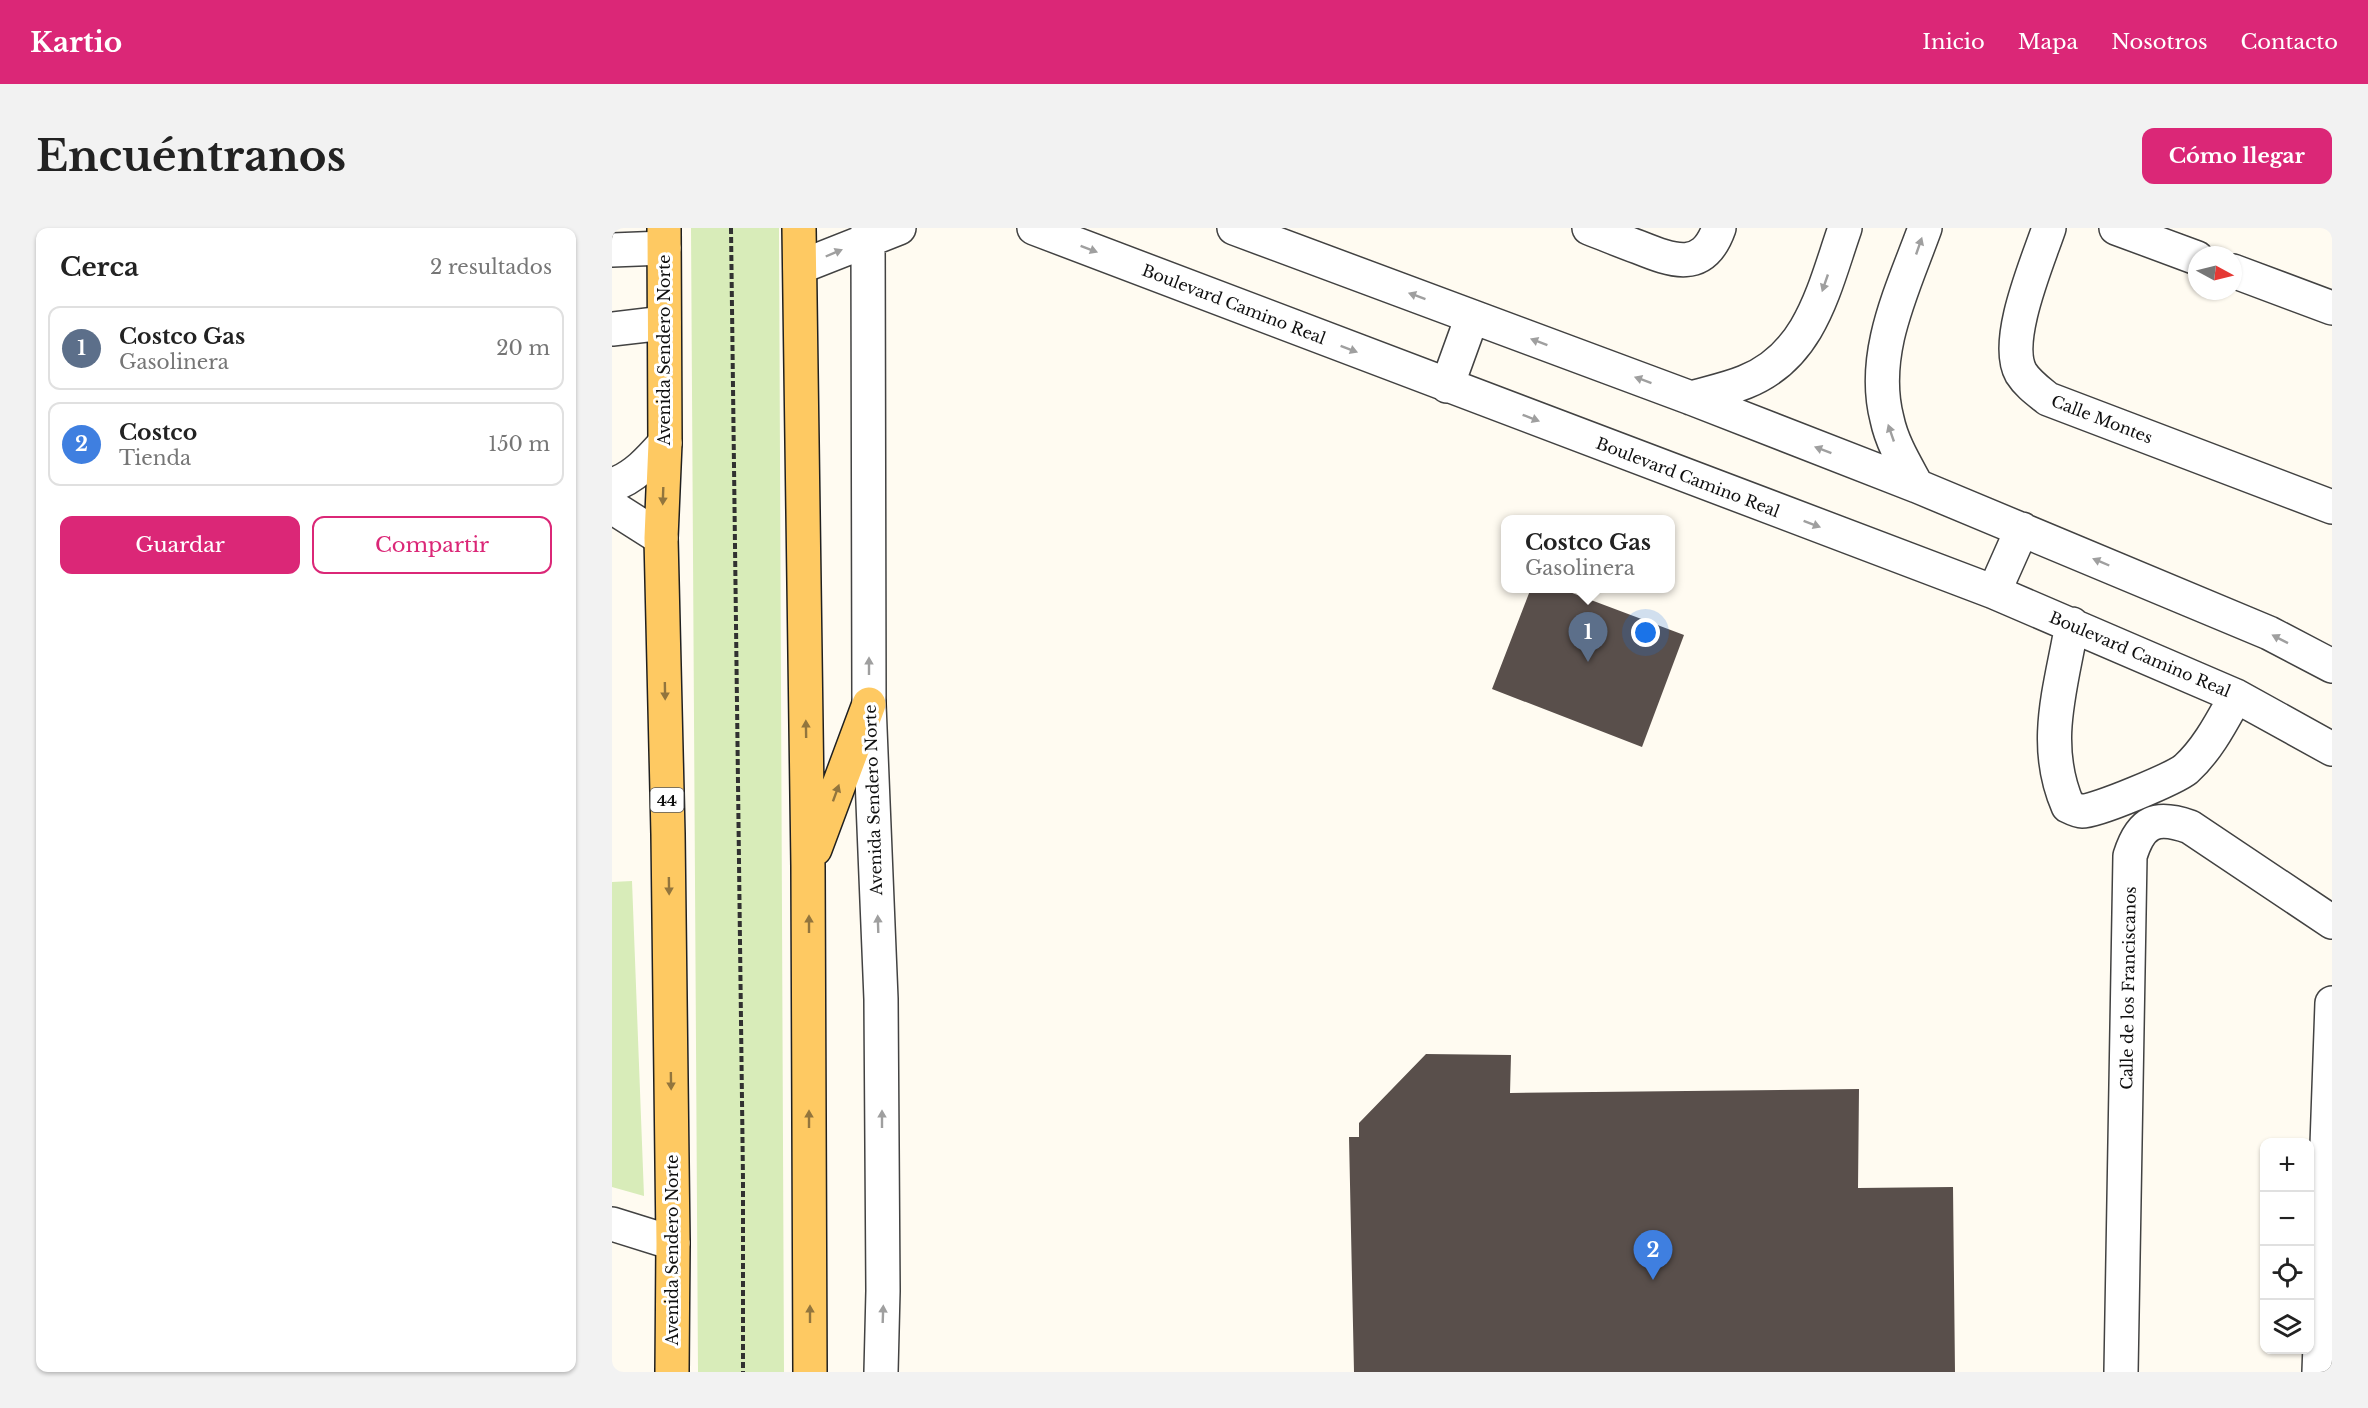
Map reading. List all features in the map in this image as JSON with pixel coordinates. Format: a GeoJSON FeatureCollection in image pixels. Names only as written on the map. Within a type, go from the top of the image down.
{"type":"FeatureCollection","features":[{"type":"Feature","properties":{"kind":"main road"},"geometry":{"type":"LineString","coordinates":[[799,228],[808,867],[810,1372]]}},
{"type":"Feature","properties":{"kind":"main road","name":"Avenida Sendero Norte"},"geometry":{"type":"LineString","coordinates":[[664,238],[665,443],[662,538],[673,1244],[672,1372]]}},
{"type":"Feature","properties":{"kind":"main road"},"geometry":{"type":"LineString","coordinates":[[808,867],[869,704]]}},
{"type":"Feature","properties":{"kind":"street"},"geometry":{"type":"LineString","coordinates":[[800,267],[868,233],[899,228]]}},
{"type":"Feature","properties":{"kind":"street","name":"Boulevard Camino Real"},"geometry":{"type":"LineString","coordinates":[[1034,228],[1994,592],[2236,696],[2332,749]]}},
{"type":"Feature","properties":{"kind":"street"},"geometry":{"type":"LineString","coordinates":[[1234,228],[1691,398],[1917,486],[2269,633],[2332,666]]}},
{"type":"Feature","properties":{"kind":"street"},"geometry":{"type":"LineString","coordinates":[[1589,228],[1666,258],[1681,261],[1696,257],[1708,250],[1719,228]]}},
{"type":"Feature","properties":{"kind":"street"},"geometry":{"type":"LineString","coordinates":[[1691,398],[1754,377],[1771,368],[1800,341],[1814,316],[1845,228]]}},
{"type":"Feature","properties":{"kind":"street"},"geometry":{"type":"LineString","coordinates":[[1917,486],[1897,449],[1887,420],[1881,371],[1885,342],[1925,228]]}},
{"type":"Feature","properties":{"kind":"street","name":"Calle Montes"},"geometry":{"type":"LineString","coordinates":[[2049,228],[2018,322],[2017,349],[2020,370],[2032,386],[2048,399],[2332,507]]}},
{"type":"Feature","properties":{"kind":"street"},"geometry":{"type":"LineString","coordinates":[[2116,228],[2188,255]]}},
{"type":"Feature","properties":{"kind":"street","name":"Avenida Sendero Norte"},"geometry":{"type":"LineString","coordinates":[[868,233],[869,704],[881,999],[883,1291],[881,1372]]}},
{"type":"Feature","properties":{"kind":"street"},"geometry":{"type":"LineString","coordinates":[[612,250],[664,238]]}},
{"type":"Feature","properties":{"kind":"street"},"geometry":{"type":"LineString","coordinates":[[2242,275],[2332,308]]}},
{"type":"Feature","properties":{"kind":"street"},"geometry":{"type":"LineString","coordinates":[[1447,386],[1472,317]]}},
{"type":"Feature","properties":{"kind":"street"},"geometry":{"type":"LineString","coordinates":[[612,329],[664,323]]}},
{"type":"Feature","properties":{"kind":"street"},"geometry":{"type":"LineString","coordinates":[[612,485],[647,463],[665,443]]}},
{"type":"Feature","properties":{"kind":"street"},"geometry":{"type":"LineString","coordinates":[[612,507],[662,538]]}},
{"type":"Feature","properties":{"kind":"street"},"geometry":{"type":"LineString","coordinates":[[1994,592],[2022,529]]}},
{"type":"Feature","properties":{"kind":"street"},"geometry":{"type":"LineString","coordinates":[[2072,624],[2055,720],[2055,768],[2068,806],[2082,811],[2117,801],[2184,770],[2218,730],[2236,696]]}},
{"type":"Feature","properties":{"kind":"street","name":"Calle de los Franciscanos"},"geometry":{"type":"LineString","coordinates":[[2121,1372],[2130,856],[2135,840],[2144,826],[2158,821],[2174,821],[2190,827],[2332,922]]}},
{"type":"Feature","properties":{"kind":"street"},"geometry":{"type":"LineString","coordinates":[[2319,1372],[2332,1003]]}},
{"type":"Feature","properties":{"kind":"street"},"geometry":{"type":"LineString","coordinates":[[612,1224],[673,1244]]}},
{"type":"Feature","properties":{"kind":"path"},"geometry":{"type":"LineString","coordinates":[[731,228],[743,1179],[742,1372]]}},
{"type":"Feature","properties":{"kind":"green space"},"geometry":{"type":"Polygon","coordinates":[[[691,228],[779,228],[784,1372],[698,1372],[691,228]]]}},
{"type":"Feature","properties":{"kind":"green space"},"geometry":{"type":"Polygon","coordinates":[[[632,881],[644,1196],[612,1187],[612,882],[632,881]]]}},
{"type":"Feature","properties":{"kind":"building"},"geometry":{"type":"Polygon","coordinates":[[[1529,593],[1572,593],[1684,635],[1642,747],[1492,689],[1529,593]]]}},
{"type":"Feature","properties":{"kind":"building"},"geometry":{"type":"Polygon","coordinates":[[[1426,1054],[1511,1055],[1510,1093],[1859,1089],[1858,1188],[1953,1187],[1955,1372],[1354,1372],[1349,1137],[1359,1137],[1359,1123],[1426,1054]]]}},
{"type":"Feature","properties":{"kind":"place","name":"Costco Gas"},"geometry":{"type":"Point","coordinates":[1588,662]}},
{"type":"Feature","properties":{"kind":"place","name":"Costco"},"geometry":{"type":"Point","coordinates":[1653,1280]}}]}
